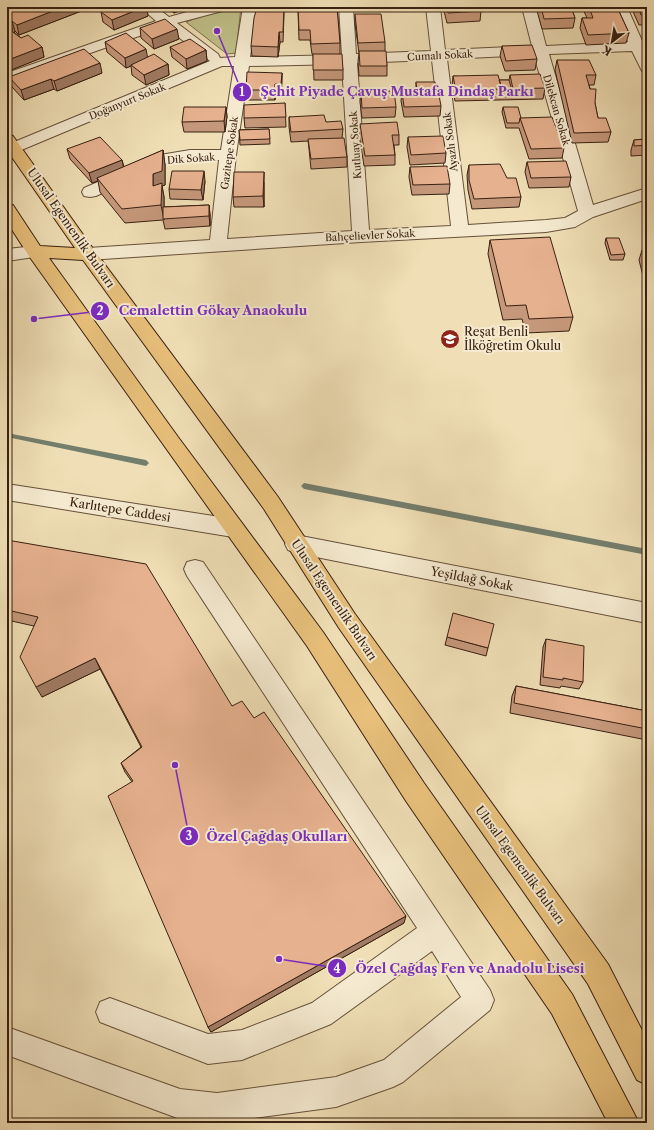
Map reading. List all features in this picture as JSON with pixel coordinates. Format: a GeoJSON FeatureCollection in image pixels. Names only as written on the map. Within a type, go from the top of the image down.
{"type":"FeatureCollection","features":[{"type":"Feature","properties":{"kind":"main road","name":"Ulusal Egemenlik Bulvarı"},"geometry":{"type":"LineString","coordinates":[[10,143],[88,254],[266,497],[360,640],[598,974],[647,1070]]}},
{"type":"Feature","properties":{"kind":"main road"},"geometry":{"type":"LineString","coordinates":[[7,209],[34,252],[315,639],[414,792],[562,1004],[624,1123]]}},
{"type":"Feature","properties":{"kind":"main road"},"geometry":{"type":"LineString","coordinates":[[34,252],[88,254]]}},
{"type":"Feature","properties":{"kind":"street"},"geometry":{"type":"LineString","coordinates":[[147,7],[220,62]]}},
{"type":"Feature","properties":{"kind":"street"},"geometry":{"type":"LineString","coordinates":[[7,78],[166,22],[220,7]]}},
{"type":"Feature","properties":{"kind":"street","name":"Gazitepe Sokak"},"geometry":{"type":"LineString","coordinates":[[218,245],[228,155],[250,7]]}},
{"type":"Feature","properties":{"kind":"street","name":"Kutluay Sokak"},"geometry":{"type":"LineString","coordinates":[[346,7],[361,236]]}},
{"type":"Feature","properties":{"kind":"street","name":"Ayazlı Sokak"},"geometry":{"type":"LineString","coordinates":[[433,7],[460,230]]}},
{"type":"Feature","properties":{"kind":"street","name":"Dilekcan Sokak"},"geometry":{"type":"LineString","coordinates":[[529,7],[587,213]]}},
{"type":"Feature","properties":{"kind":"street"},"geometry":{"type":"LineString","coordinates":[[620,7],[647,68]]}},
{"type":"Feature","properties":{"kind":"street","name":"Cumalı Sokak"},"geometry":{"type":"LineString","coordinates":[[242,62],[349,59],[637,46]]}},
{"type":"Feature","properties":{"kind":"street","name":"Doğanyurt Sokak"},"geometry":{"type":"LineString","coordinates":[[10,143],[220,62],[242,62]]}},
{"type":"Feature","properties":{"kind":"street","name":"Dik Sokak"},"geometry":{"type":"LineString","coordinates":[[90,192],[166,158],[190,155],[228,155]]}},
{"type":"Feature","properties":{"kind":"street","name":"Bahçelievler Sokak"},"geometry":{"type":"LineString","coordinates":[[88,254],[561,224],[569,223],[587,213],[647,193]]}},
{"type":"Feature","properties":{"kind":"street"},"geometry":{"type":"LineString","coordinates":[[7,255],[34,252]]}},
{"type":"Feature","properties":{"kind":"street","name":"Karlıtepe Caddesi"},"geometry":{"type":"LineString","coordinates":[[7,492],[233,528]]}},
{"type":"Feature","properties":{"kind":"street","name":"Yeşildağ Sokak"},"geometry":{"type":"LineString","coordinates":[[296,544],[647,613]]}},
{"type":"Feature","properties":{"kind":"street"},"geometry":{"type":"LineString","coordinates":[[7,1040],[180,1104],[217,1108],[336,1092],[393,1072],[480,1000],[195,569]]}},
{"type":"Feature","properties":{"kind":"street"},"geometry":{"type":"LineString","coordinates":[[110,1012],[208,1049],[242,1045],[321,1014],[435,932]]}},
{"type":"Feature","properties":{"kind":"green space"},"geometry":{"type":"Polygon","coordinates":[[[241,7],[236,53],[227,54],[186,22],[202,16],[241,7]]]}},
{"type":"Feature","properties":{"kind":"building"},"geometry":{"type":"Polygon","coordinates":[[[16,7],[63,7],[17,25],[12,21],[7,23],[7,10],[16,7]]]}},
{"type":"Feature","properties":{"kind":"building"},"geometry":{"type":"Polygon","coordinates":[[[113,7],[144,7],[112,20],[101,12],[113,7]]]}},
{"type":"Feature","properties":{"kind":"building"},"geometry":{"type":"Polygon","coordinates":[[[257,7],[284,7],[283,32],[279,32],[278,47],[251,46],[254,18],[257,7]]]}},
{"type":"Feature","properties":{"kind":"building"},"geometry":{"type":"Polygon","coordinates":[[[298,7],[337,7],[340,43],[311,44],[310,30],[299,30],[298,7]]]}},
{"type":"Feature","properties":{"kind":"building"},"geometry":{"type":"Polygon","coordinates":[[[446,7],[480,7],[481,11],[448,13],[446,7]]]}},
{"type":"Feature","properties":{"kind":"building"},"geometry":{"type":"Polygon","coordinates":[[[541,7],[571,7],[575,18],[544,19],[541,7]]]}},
{"type":"Feature","properties":{"kind":"building"},"geometry":{"type":"Polygon","coordinates":[[[589,7],[617,7],[629,33],[588,35],[582,18],[593,18],[589,7]]]}},
{"type":"Feature","properties":{"kind":"building"},"geometry":{"type":"Polygon","coordinates":[[[638,7],[647,7],[647,15],[641,15],[638,7]]]}},
{"type":"Feature","properties":{"kind":"building"},"geometry":{"type":"Polygon","coordinates":[[[355,14],[381,14],[385,42],[358,43],[355,14]]]}},
{"type":"Feature","properties":{"kind":"building"},"geometry":{"type":"Polygon","coordinates":[[[165,19],[177,29],[152,39],[140,28],[165,19]]]}},
{"type":"Feature","properties":{"kind":"building"},"geometry":{"type":"Polygon","coordinates":[[[7,23],[13,29],[10,30],[21,38],[28,35],[42,47],[8,60],[7,23]]]}},
{"type":"Feature","properties":{"kind":"building"},"geometry":{"type":"Polygon","coordinates":[[[126,33],[146,49],[125,58],[105,42],[126,33]]]}},
{"type":"Feature","properties":{"kind":"building"},"geometry":{"type":"Polygon","coordinates":[[[190,39],[206,50],[186,59],[170,47],[190,39]]]}},
{"type":"Feature","properties":{"kind":"building"},"geometry":{"type":"Polygon","coordinates":[[[532,45],[537,59],[506,61],[502,46],[532,45]]]}},
{"type":"Feature","properties":{"kind":"building"},"geometry":{"type":"Polygon","coordinates":[[[84,49],[100,63],[54,81],[51,79],[21,90],[9,77],[84,49]]]}},
{"type":"Feature","properties":{"kind":"building"},"geometry":{"type":"Polygon","coordinates":[[[359,51],[386,51],[387,66],[360,66],[359,51]]]}},
{"type":"Feature","properties":{"kind":"building"},"geometry":{"type":"Polygon","coordinates":[[[154,54],[168,64],[144,75],[131,65],[154,54]]]}},
{"type":"Feature","properties":{"kind":"building"},"geometry":{"type":"Polygon","coordinates":[[[313,54],[342,54],[343,70],[313,70],[313,54]]]}},
{"type":"Feature","properties":{"kind":"building"},"geometry":{"type":"Polygon","coordinates":[[[557,60],[589,60],[596,75],[586,75],[590,89],[596,89],[595,103],[598,118],[606,118],[611,132],[574,133],[557,60]]]}},
{"type":"Feature","properties":{"kind":"building"},"geometry":{"type":"Polygon","coordinates":[[[247,72],[282,73],[281,84],[275,84],[274,90],[246,90],[247,72]]]}},
{"type":"Feature","properties":{"kind":"building"},"geometry":{"type":"Polygon","coordinates":[[[540,74],[545,88],[513,89],[510,75],[540,74]]]}},
{"type":"Feature","properties":{"kind":"building"},"geometry":{"type":"Polygon","coordinates":[[[498,75],[502,89],[456,90],[453,76],[498,75]]]}},
{"type":"Feature","properties":{"kind":"building"},"geometry":{"type":"Polygon","coordinates":[[[499,80],[509,80],[513,94],[501,94],[502,89],[499,80]]]}},
{"type":"Feature","properties":{"kind":"building"},"geometry":{"type":"Polygon","coordinates":[[[416,82],[435,82],[437,90],[417,91],[416,82]]]}},
{"type":"Feature","properties":{"kind":"building"},"geometry":{"type":"Polygon","coordinates":[[[438,90],[441,106],[404,107],[402,91],[438,90]]]}},
{"type":"Feature","properties":{"kind":"building"},"geometry":{"type":"Polygon","coordinates":[[[394,91],[396,107],[362,108],[361,92],[394,91]]]}},
{"type":"Feature","properties":{"kind":"building"},"geometry":{"type":"Polygon","coordinates":[[[285,103],[286,117],[244,118],[244,105],[285,103]]]}},
{"type":"Feature","properties":{"kind":"building"},"geometry":{"type":"Polygon","coordinates":[[[184,107],[226,107],[224,121],[182,122],[184,107]]]}},
{"type":"Feature","properties":{"kind":"building"},"geometry":{"type":"Polygon","coordinates":[[[503,107],[518,107],[521,118],[519,123],[507,123],[503,107]]]}},
{"type":"Feature","properties":{"kind":"building"},"geometry":{"type":"Polygon","coordinates":[[[324,115],[326,122],[341,121],[343,129],[291,132],[289,117],[324,115]]]}},
{"type":"Feature","properties":{"kind":"building"},"geometry":{"type":"Polygon","coordinates":[[[552,117],[564,148],[531,149],[520,118],[552,117]]]}},
{"type":"Feature","properties":{"kind":"building"},"geometry":{"type":"Polygon","coordinates":[[[397,122],[399,135],[392,135],[395,155],[365,156],[360,124],[397,122]]]}},
{"type":"Feature","properties":{"kind":"building"},"geometry":{"type":"Polygon","coordinates":[[[269,129],[270,139],[240,140],[239,130],[269,129]]]}},
{"type":"Feature","properties":{"kind":"building"},"geometry":{"type":"Polygon","coordinates":[[[443,136],[446,153],[411,155],[408,137],[443,136]]]}},
{"type":"Feature","properties":{"kind":"building"},"geometry":{"type":"Polygon","coordinates":[[[100,137],[122,160],[89,173],[67,149],[100,137]]]}},
{"type":"Feature","properties":{"kind":"building"},"geometry":{"type":"Polygon","coordinates":[[[344,138],[347,157],[311,159],[308,139],[344,138]]]}},
{"type":"Feature","properties":{"kind":"building"},"geometry":{"type":"Polygon","coordinates":[[[647,139],[647,145],[634,146],[634,140],[647,139]]]}},
{"type":"Feature","properties":{"kind":"building"},"geometry":{"type":"Polygon","coordinates":[[[163,150],[162,171],[153,174],[153,186],[162,183],[161,205],[122,209],[97,178],[163,150]]]}},
{"type":"Feature","properties":{"kind":"building"},"geometry":{"type":"Polygon","coordinates":[[[566,161],[571,177],[531,178],[527,162],[566,161]]]}},
{"type":"Feature","properties":{"kind":"building"},"geometry":{"type":"Polygon","coordinates":[[[500,164],[507,178],[516,178],[521,197],[474,199],[469,180],[469,165],[500,164]]]}},
{"type":"Feature","properties":{"kind":"building"},"geometry":{"type":"Polygon","coordinates":[[[447,166],[450,184],[413,185],[410,167],[447,166]]]}},
{"type":"Feature","properties":{"kind":"building"},"geometry":{"type":"Polygon","coordinates":[[[172,171],[204,171],[201,190],[169,189],[172,171]]]}},
{"type":"Feature","properties":{"kind":"building"},"geometry":{"type":"Polygon","coordinates":[[[234,172],[264,172],[263,196],[233,197],[234,172]]]}},
{"type":"Feature","properties":{"kind":"building"},"geometry":{"type":"Polygon","coordinates":[[[209,205],[209,216],[163,219],[163,207],[209,205]]]}},
{"type":"Feature","properties":{"kind":"building"},"geometry":{"type":"Polygon","coordinates":[[[550,237],[573,317],[529,319],[526,305],[506,306],[490,240],[550,237]]]}},
{"type":"Feature","properties":{"kind":"building"},"geometry":{"type":"Polygon","coordinates":[[[606,238],[619,238],[625,254],[611,255],[606,238]]]}},
{"type":"Feature","properties":{"kind":"building"},"geometry":{"type":"Polygon","coordinates":[[[642,250],[647,250],[647,268],[642,250]]]}},
{"type":"Feature","properties":{"kind":"building"},"geometry":{"type":"Polygon","coordinates":[[[7,540],[146,564],[232,706],[242,701],[254,718],[264,712],[406,916],[208,1027],[108,796],[133,781],[121,763],[142,747],[95,658],[36,687],[20,657],[38,617],[7,610],[7,540]]]}},
{"type":"Feature","properties":{"kind":"building"},"geometry":{"type":"Polygon","coordinates":[[[453,613],[494,624],[488,648],[447,637],[453,613]]]}},
{"type":"Feature","properties":{"kind":"building"},"geometry":{"type":"Polygon","coordinates":[[[546,639],[584,646],[583,682],[563,678],[563,680],[543,677],[546,639]]]}},
{"type":"Feature","properties":{"kind":"building"},"geometry":{"type":"Polygon","coordinates":[[[516,686],[647,711],[647,729],[514,703],[516,686]]]}},
{"type":"Feature","properties":{"kind":"waterway"},"geometry":{"type":"LineString","coordinates":[[7,435],[146,463]]}},
{"type":"Feature","properties":{"kind":"waterway"},"geometry":{"type":"LineString","coordinates":[[304,486],[647,552]]}},
{"type":"Feature","properties":{"kind":"place","name":"Şehit Piyade Çavuş Mustafa Dindaş Parkı"},"geometry":{"type":"Point","coordinates":[217,31]}},
{"type":"Feature","properties":{"kind":"place","name":"Cemalettin Gökay Anaokulu"},"geometry":{"type":"Point","coordinates":[34,319]}},
{"type":"Feature","properties":{"kind":"place","name":"Reşat Benli İlköğretim Okulu"},"geometry":{"type":"Point","coordinates":[450,339]}},
{"type":"Feature","properties":{"kind":"place","name":"Özel Çağdaş Okulları"},"geometry":{"type":"Point","coordinates":[175,765]}},
{"type":"Feature","properties":{"kind":"place","name":"Özel Çağdaş Fen ve Anadolu Lisesi"},"geometry":{"type":"Point","coordinates":[279,959]}}]}
